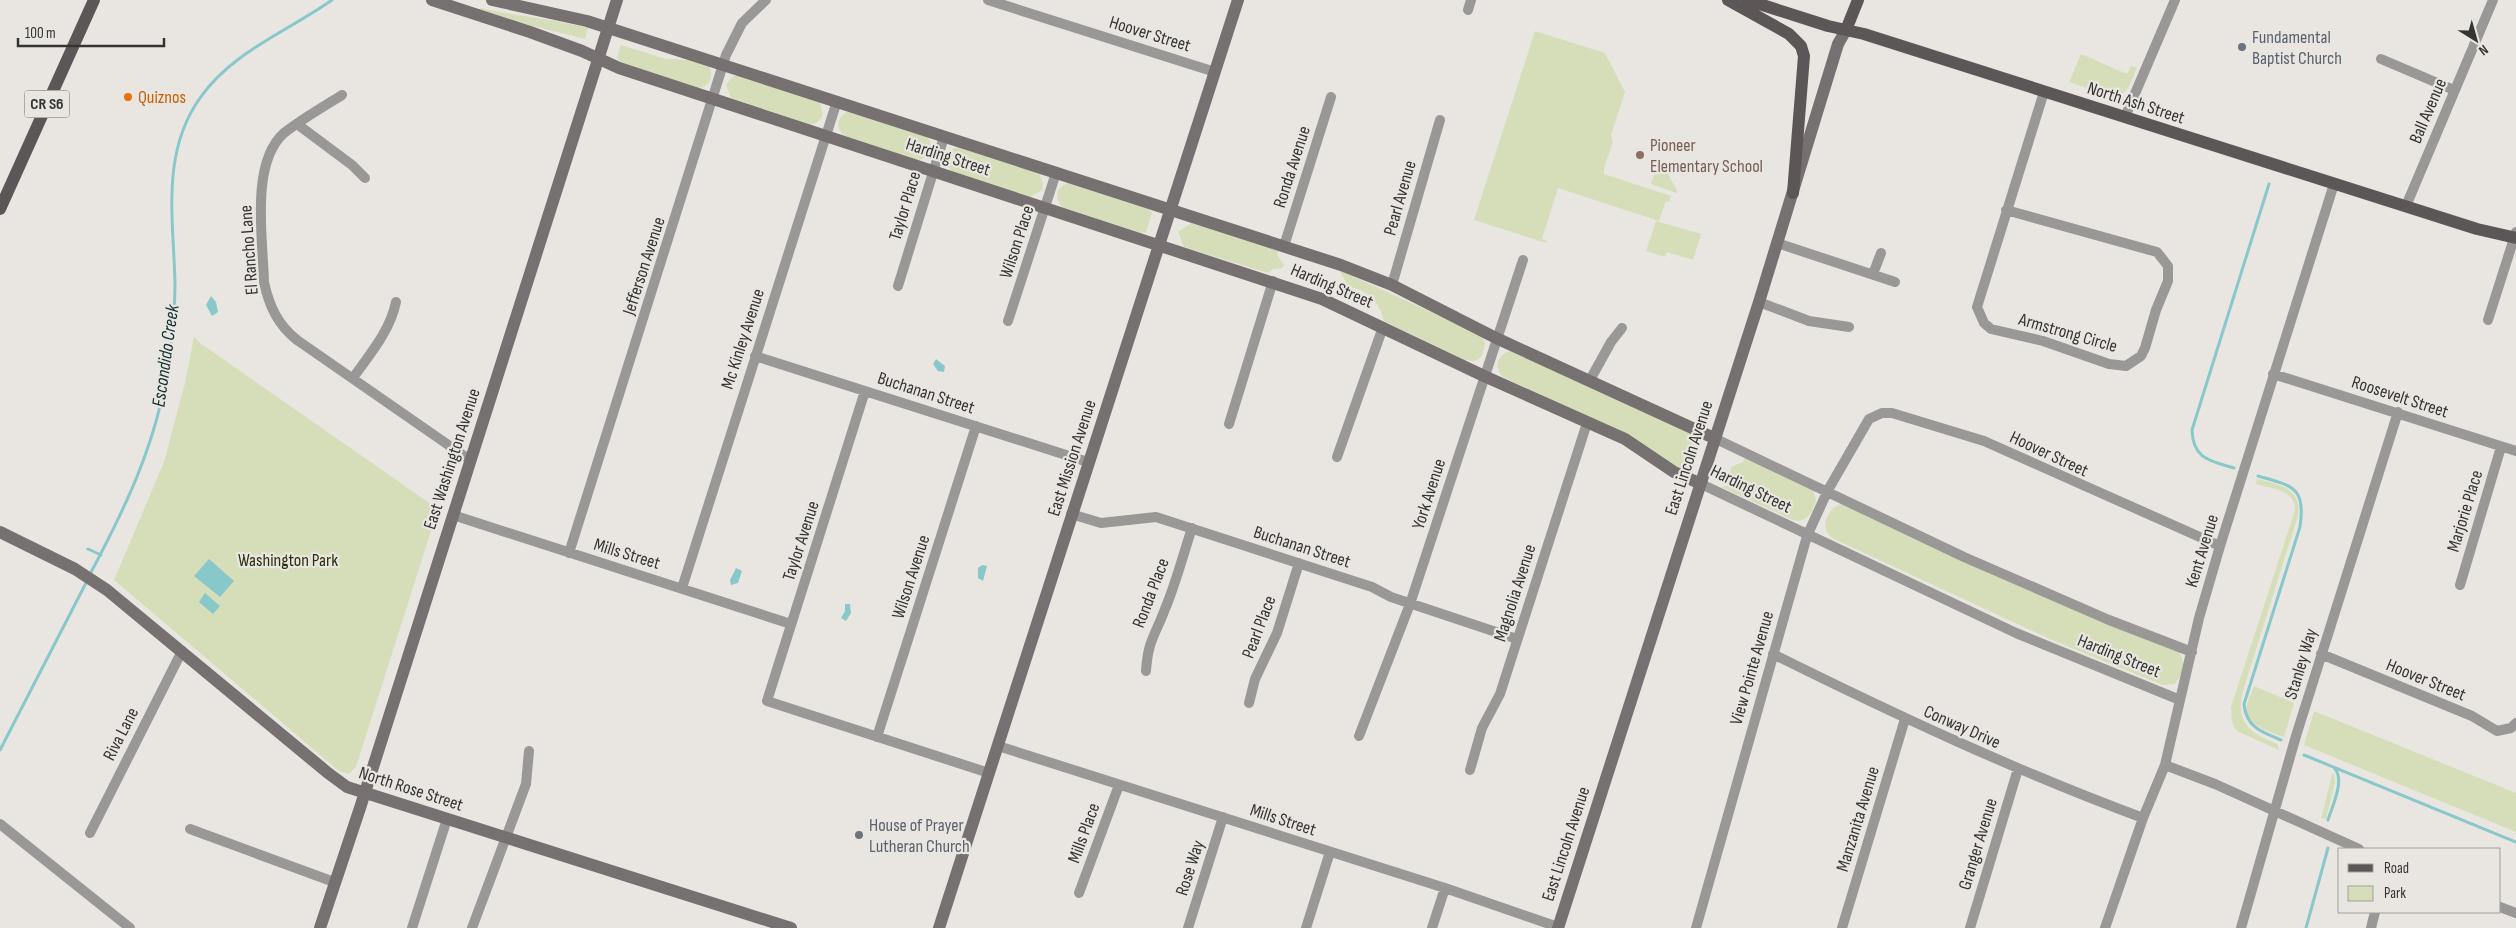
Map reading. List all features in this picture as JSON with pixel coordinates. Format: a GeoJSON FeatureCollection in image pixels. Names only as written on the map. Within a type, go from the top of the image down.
{"type":"FeatureCollection","features":[{"type":"Feature","properties":{"kind":"main road","name":"CR S6"},"geometry":{"type":"LineString","coordinates":[[0,209],[94,0]]}},
{"type":"Feature","properties":{"kind":"main road"},"geometry":{"type":"LineString","coordinates":[[1728,0],[1789,34],[1801,46],[1804,56],[1793,193]]}},
{"type":"Feature","properties":{"kind":"main road","name":"North Ash Street"},"geometry":{"type":"LineString","coordinates":[[1747,0],[2334,184],[2515,236]]}},
{"type":"Feature","properties":{"kind":"main road","name":"East Lincoln Avenue"},"geometry":{"type":"LineString","coordinates":[[1846,30],[1858,0]]}},
{"type":"Feature","properties":{"kind":"street","name":"Harding Street"},"geometry":{"type":"LineString","coordinates":[[432,0],[530,32],[619,68],[1273,281],[1322,299],[1484,376],[1625,439],[1674,472],[1807,536],[2016,632],[2180,700]]}},
{"type":"Feature","properties":{"kind":"street","name":"Harding Street"},"geometry":{"type":"LineString","coordinates":[[492,0],[587,21],[724,64],[1284,246],[1392,286],[1496,338],[1828,490],[1974,561],[2108,620],[2192,652]]}},
{"type":"Feature","properties":{"kind":"street","name":"East Washington Avenue"},"geometry":{"type":"LineString","coordinates":[[320,928],[617,0]]}},
{"type":"Feature","properties":{"kind":"street","name":"Jefferson Avenue"},"geometry":{"type":"LineString","coordinates":[[569,553],[724,64],[742,23],[766,0]]}},
{"type":"Feature","properties":{"kind":"street","name":"Hoover Street"},"geometry":{"type":"LineString","coordinates":[[988,0],[1215,72]]}},
{"type":"Feature","properties":{"kind":"street","name":"East Mission Avenue"},"geometry":{"type":"LineString","coordinates":[[939,928],[1238,0]]}},
{"type":"Feature","properties":{"kind":"street"},"geometry":{"type":"LineString","coordinates":[[2125,117],[2175,0]]}},
{"type":"Feature","properties":{"kind":"street","name":"Ball Avenue"},"geometry":{"type":"LineString","coordinates":[[2406,206],[2493,0]]}},
{"type":"Feature","properties":{"kind":"street","name":"East Lincoln Avenue"},"geometry":{"type":"LineString","coordinates":[[1558,927],[1699,483],[1759,302],[1793,193],[1803,153],[1838,44],[1846,30]]}},
{"type":"Feature","properties":{"kind":"street"},"geometry":{"type":"LineString","coordinates":[[2380,59],[2454,90]]}},
{"type":"Feature","properties":{"kind":"street","name":"Armstrong Circle"},"geometry":{"type":"LineString","coordinates":[[2006,210],[2157,252],[2168,266],[2168,282],[2141,356],[2126,366],[2109,364],[2043,341],[1991,329],[1984,323],[1977,307],[2006,210],[2044,92]]}},
{"type":"Feature","properties":{"kind":"street","name":"El Rancho Lane"},"geometry":{"type":"LineString","coordinates":[[342,95],[284,134],[274,145],[266,159],[262,174],[264,282],[267,296],[276,318],[289,334],[470,460]]}},
{"type":"Feature","properties":{"kind":"street","name":"Ronda Avenue"},"geometry":{"type":"LineString","coordinates":[[1284,246],[1331,97]]}},
{"type":"Feature","properties":{"kind":"street","name":"Mc Kinley Avenue"},"geometry":{"type":"LineString","coordinates":[[682,588],[837,101]]}},
{"type":"Feature","properties":{"kind":"street","name":"Pearl Avenue"},"geometry":{"type":"LineString","coordinates":[[1392,286],[1440,120]]}},
{"type":"Feature","properties":{"kind":"street"},"geometry":{"type":"LineString","coordinates":[[297,124],[352,165],[365,178]]}},
{"type":"Feature","properties":{"kind":"street","name":"Taylor Place"},"geometry":{"type":"LineString","coordinates":[[898,286],[944,136]]}},
{"type":"Feature","properties":{"kind":"street","name":"Wilson Place"},"geometry":{"type":"LineString","coordinates":[[1008,321],[1056,172]]}},
{"type":"Feature","properties":{"kind":"street","name":"Kent Avenue"},"geometry":{"type":"LineString","coordinates":[[2105,928],[2143,818],[2166,765],[2199,618],[2273,374],[2334,184]]}},
{"type":"Feature","properties":{"kind":"street"},"geometry":{"type":"LineString","coordinates":[[2488,320],[2515,236]]}},
{"type":"Feature","properties":{"kind":"street"},"geometry":{"type":"LineString","coordinates":[[1777,243],[1895,282]]}},
{"type":"Feature","properties":{"kind":"street"},"geometry":{"type":"LineString","coordinates":[[1873,274],[1880,253]]}},
{"type":"Feature","properties":{"kind":"street","name":"York Avenue"},"geometry":{"type":"LineString","coordinates":[[1360,736],[1410,604],[1523,260]]}},
{"type":"Feature","properties":{"kind":"street"},"geometry":{"type":"LineString","coordinates":[[1229,424],[1273,281]]}},
{"type":"Feature","properties":{"kind":"street"},"geometry":{"type":"LineString","coordinates":[[353,378],[385,333],[393,318],[396,302]]}},
{"type":"Feature","properties":{"kind":"street"},"geometry":{"type":"LineString","coordinates":[[1759,302],[1809,321],[1849,327]]}},
{"type":"Feature","properties":{"kind":"street"},"geometry":{"type":"LineString","coordinates":[[1337,457],[1383,327]]}},
{"type":"Feature","properties":{"kind":"street"},"geometry":{"type":"LineString","coordinates":[[1590,380],[1611,342],[1622,328]]}},
{"type":"Feature","properties":{"kind":"street","name":"Buchanan Street"},"geometry":{"type":"LineString","coordinates":[[755,356],[1088,462]]}},
{"type":"Feature","properties":{"kind":"street","name":"Roosevelt Street"},"geometry":{"type":"LineString","coordinates":[[2273,374],[2398,412],[2516,451]]}},
{"type":"Feature","properties":{"kind":"street","name":"Taylor Avenue"},"geometry":{"type":"LineString","coordinates":[[865,391],[767,701],[877,737]]}},
{"type":"Feature","properties":{"kind":"street","name":"Stanley Way"},"geometry":{"type":"LineString","coordinates":[[2241,928],[2321,654],[2398,412]]}},
{"type":"Feature","properties":{"kind":"street","name":"Hoover Street"},"geometry":{"type":"LineString","coordinates":[[1864,426],[1869,419],[1882,413],[1892,413],[1984,442],[2220,546]]}},
{"type":"Feature","properties":{"kind":"street","name":"Magnolia Avenue"},"geometry":{"type":"LineString","coordinates":[[1470,770],[1482,728],[1500,694],[1587,423]]}},
{"type":"Feature","properties":{"kind":"street","name":"Wilson Avenue"},"geometry":{"type":"LineString","coordinates":[[877,737],[976,426]]}},
{"type":"Feature","properties":{"kind":"street","name":"View Pointe Avenue"},"geometry":{"type":"LineString","coordinates":[[1696,928],[1807,536],[1828,490],[1864,426]]}},
{"type":"Feature","properties":{"kind":"street","name":"Marjorie Place"},"geometry":{"type":"LineString","coordinates":[[2460,585],[2501,447]]}},
{"type":"Feature","properties":{"kind":"street","name":"Buchanan Street"},"geometry":{"type":"LineString","coordinates":[[1072,514],[1101,523],[1156,517],[1372,587],[1410,604],[1517,639]]}},
{"type":"Feature","properties":{"kind":"street","name":"Mills Street"},"geometry":{"type":"LineString","coordinates":[[453,515],[791,624]]}},
{"type":"Feature","properties":{"kind":"street","name":"Ronda Place"},"geometry":{"type":"LineString","coordinates":[[1146,671],[1152,634],[1165,610],[1192,528]]}},
{"type":"Feature","properties":{"kind":"street","name":"North Rose Street"},"geometry":{"type":"LineString","coordinates":[[0,532],[74,569],[104,589],[347,787],[791,928]]}},
{"type":"Feature","properties":{"kind":"street","name":"Pearl Place"},"geometry":{"type":"LineString","coordinates":[[1249,703],[1255,679],[1277,632],[1299,563]]}},
{"type":"Feature","properties":{"kind":"street","name":"Riva Lane"},"geometry":{"type":"LineString","coordinates":[[90,833],[182,651]]}},
{"type":"Feature","properties":{"kind":"street","name":"Conway Drive"},"geometry":{"type":"LineString","coordinates":[[1773,654],[1905,719],[2018,769],[2143,818]]}},
{"type":"Feature","properties":{"kind":"street","name":"Hoover Street"},"geometry":{"type":"LineString","coordinates":[[2321,654],[2472,716],[2497,731],[2511,728],[2516,723]]}},
{"type":"Feature","properties":{"kind":"street","name":"Manzanita Avenue"},"geometry":{"type":"LineString","coordinates":[[1842,928],[1905,719]]}},
{"type":"Feature","properties":{"kind":"street"},"geometry":{"type":"LineString","coordinates":[[877,737],[989,773]]}},
{"type":"Feature","properties":{"kind":"street","name":"Mills Street"},"geometry":{"type":"LineString","coordinates":[[998,746],[1445,888],[1558,927]]}},
{"type":"Feature","properties":{"kind":"street"},"geometry":{"type":"LineString","coordinates":[[472,928],[526,784],[529,751]]}},
{"type":"Feature","properties":{"kind":"street"},"geometry":{"type":"LineString","coordinates":[[2166,765],[2357,848]]}},
{"type":"Feature","properties":{"kind":"street","name":"Granger Avenue"},"geometry":{"type":"LineString","coordinates":[[1970,928],[2018,769]]}},
{"type":"Feature","properties":{"kind":"street","name":"Mills Place"},"geometry":{"type":"LineString","coordinates":[[1080,893],[1118,785]]}},
{"type":"Feature","properties":{"kind":"street","name":"Rose Way"},"geometry":{"type":"LineString","coordinates":[[1188,928],[1224,817]]}},
{"type":"Feature","properties":{"kind":"street"},"geometry":{"type":"LineString","coordinates":[[412,928],[447,819]]}},
{"type":"Feature","properties":{"kind":"street"},"geometry":{"type":"LineString","coordinates":[[0,824],[130,928]]}},
{"type":"Feature","properties":{"kind":"street"},"geometry":{"type":"LineString","coordinates":[[190,828],[334,882]]}},
{"type":"Feature","properties":{"kind":"street"},"geometry":{"type":"LineString","coordinates":[[1306,928],[1330,852]]}},
{"type":"Feature","properties":{"kind":"street"},"geometry":{"type":"LineString","coordinates":[[1432,928],[1445,888]]}},
{"type":"Feature","properties":{"kind":"street"},"geometry":{"type":"LineString","coordinates":[[2501,907],[2516,913]]}},
{"type":"Feature","properties":{"kind":"street"},"geometry":{"type":"LineString","coordinates":[[2371,928],[2375,913]]}},
{"type":"Feature","properties":{"kind":"green space"},"geometry":{"type":"Polygon","coordinates":[[[481,8],[588,28],[585,39],[505,19],[479,10],[481,8]]]}},
{"type":"Feature","properties":{"kind":"green space"},"geometry":{"type":"Polygon","coordinates":[[[1535,31],[1605,53],[1625,92],[1611,135],[1613,142],[1604,168],[1604,174],[1671,196],[1669,202],[1666,201],[1659,221],[1558,188],[1542,239],[1547,241],[1546,243],[1474,220],[1535,31]]]}},
{"type":"Feature","properties":{"kind":"green space"},"geometry":{"type":"Polygon","coordinates":[[[621,45],[666,59],[693,60],[709,66],[711,77],[709,83],[698,88],[624,64],[617,58],[621,45]]]}},
{"type":"Feature","properties":{"kind":"green space"},"geometry":{"type":"Polygon","coordinates":[[[2081,54],[2127,74],[2131,66],[2137,68],[2126,90],[2113,97],[2069,82],[2081,54]]]}},
{"type":"Feature","properties":{"kind":"green space"},"geometry":{"type":"Polygon","coordinates":[[[737,75],[820,102],[823,115],[818,122],[810,125],[731,98],[726,85],[732,77],[737,75]]]}},
{"type":"Feature","properties":{"kind":"green space"},"geometry":{"type":"Polygon","coordinates":[[[849,111],[927,136],[931,144],[929,154],[918,160],[843,135],[838,125],[839,121],[842,115],[849,111]]]}},
{"type":"Feature","properties":{"kind":"green space"},"geometry":{"type":"Polygon","coordinates":[[[958,147],[1039,173],[1043,183],[1042,190],[1030,197],[951,171],[947,163],[947,156],[950,151],[958,147]]]}},
{"type":"Feature","properties":{"kind":"green space"},"geometry":{"type":"Polygon","coordinates":[[[1660,158],[1677,191],[1676,193],[1651,184],[1660,158]]]}},
{"type":"Feature","properties":{"kind":"green space"},"geometry":{"type":"Polygon","coordinates":[[[1068,183],[1148,209],[1152,213],[1146,232],[1140,233],[1062,207],[1057,197],[1058,193],[1061,187],[1068,183]]]}},
{"type":"Feature","properties":{"kind":"green space"},"geometry":{"type":"Polygon","coordinates":[[[1656,221],[1701,234],[1693,260],[1667,252],[1665,257],[1646,251],[1656,221]]]}},
{"type":"Feature","properties":{"kind":"green space"},"geometry":{"type":"Polygon","coordinates":[[[1191,223],[1278,251],[1277,255],[1284,265],[1282,268],[1273,269],[1268,273],[1184,247],[1178,232],[1191,223]]]}},
{"type":"Feature","properties":{"kind":"green space"},"geometry":{"type":"Polygon","coordinates":[[[1339,270],[1481,335],[1485,343],[1482,356],[1475,361],[1465,360],[1384,321],[1378,305],[1369,295],[1342,284],[1346,282],[1339,270]]]}},
{"type":"Feature","properties":{"kind":"green space","name":"Washington Park"},"geometry":{"type":"Polygon","coordinates":[[[194,337],[438,509],[356,767],[349,774],[339,771],[114,580],[164,462],[185,383],[194,337]]]}},
{"type":"Feature","properties":{"kind":"green space"},"geometry":{"type":"Polygon","coordinates":[[[1510,351],[1697,436],[1699,438],[1697,440],[1698,451],[1696,458],[1689,466],[1690,469],[1680,469],[1626,434],[1505,378],[1499,371],[1498,363],[1505,353],[1510,351]]]}},
{"type":"Feature","properties":{"kind":"green space"},"geometry":{"type":"Polygon","coordinates":[[[1745,457],[1813,490],[1816,500],[1809,516],[1798,521],[1793,520],[1721,487],[1729,485],[1731,467],[1743,462],[1745,457]]]}},
{"type":"Feature","properties":{"kind":"green space"},"geometry":{"type":"Polygon","coordinates":[[[2257,479],[2287,489],[2293,493],[2298,506],[2298,516],[2242,694],[2241,704],[2242,717],[2249,728],[2277,744],[2279,750],[2236,730],[2233,724],[2231,707],[2295,510],[2294,503],[2287,494],[2256,484],[2257,479]]]}},
{"type":"Feature","properties":{"kind":"green space"},"geometry":{"type":"Polygon","coordinates":[[[1841,504],[2179,652],[2183,664],[2180,677],[2174,684],[2163,685],[2052,640],[1832,538],[1826,529],[1826,519],[1836,506],[1841,504]]]}},
{"type":"Feature","properties":{"kind":"green space"},"geometry":{"type":"Polygon","coordinates":[[[2254,686],[2294,703],[2284,737],[2257,726],[2248,716],[2248,701],[2254,686]]]}},
{"type":"Feature","properties":{"kind":"green space"},"geometry":{"type":"Polygon","coordinates":[[[2314,711],[2516,793],[2516,832],[2304,745],[2314,711]]]}},
{"type":"Feature","properties":{"kind":"green space"},"geometry":{"type":"Polygon","coordinates":[[[2333,771],[2335,782],[2326,819],[2321,818],[2333,771]]]}},
{"type":"Feature","properties":{"kind":"water"},"geometry":{"type":"Polygon","coordinates":[[[211,296],[216,302],[218,312],[212,316],[206,305],[211,296]]]}},
{"type":"Feature","properties":{"kind":"water"},"geometry":{"type":"Polygon","coordinates":[[[936,359],[945,366],[944,372],[938,371],[933,364],[936,359]]]}},
{"type":"Feature","properties":{"kind":"water"},"geometry":{"type":"Polygon","coordinates":[[[209,559],[234,581],[220,597],[194,576],[209,559]]]}},
{"type":"Feature","properties":{"kind":"water"},"geometry":{"type":"Polygon","coordinates":[[[982,565],[987,566],[983,581],[978,578],[978,568],[982,565]]]}},
{"type":"Feature","properties":{"kind":"water"},"geometry":{"type":"Polygon","coordinates":[[[736,568],[742,571],[738,583],[731,585],[730,580],[736,568]]]}},
{"type":"Feature","properties":{"kind":"water"},"geometry":{"type":"Polygon","coordinates":[[[205,593],[220,606],[213,614],[199,602],[205,593]]]}},
{"type":"Feature","properties":{"kind":"water"},"geometry":{"type":"Polygon","coordinates":[[[845,604],[850,604],[851,613],[846,621],[841,618],[845,611],[845,604]]]}},
{"type":"Feature","properties":{"kind":"waterway","name":"Escondido Creek"},"geometry":{"type":"LineString","coordinates":[[89,576],[127,500],[138,473],[148,447],[163,392],[171,344],[175,285],[172,213],[174,165],[179,142],[187,120],[200,98],[228,68],[262,43],[332,0]]}},
{"type":"Feature","properties":{"kind":"waterway"},"geometry":{"type":"LineString","coordinates":[[2234,468],[2210,461],[2199,453],[2193,440],[2192,430],[2269,184]]}},
{"type":"Feature","properties":{"kind":"waterway"},"geometry":{"type":"LineString","coordinates":[[2258,476],[2288,486],[2299,496],[2301,504],[2300,527],[2244,704],[2245,712],[2256,728],[2281,740]]}},
{"type":"Feature","properties":{"kind":"waterway"},"geometry":{"type":"LineString","coordinates":[[88,549],[101,555]]}},
{"type":"Feature","properties":{"kind":"waterway","name":"Escondido Creek"},"geometry":{"type":"LineString","coordinates":[[0,750],[87,581]]}},
{"type":"Feature","properties":{"kind":"waterway"},"geometry":{"type":"LineString","coordinates":[[2304,755],[2516,842]]}},
{"type":"Feature","properties":{"kind":"waterway"},"geometry":{"type":"LineString","coordinates":[[2328,820],[2335,801],[2339,780],[2335,769]]}},
{"type":"Feature","properties":{"kind":"waterway"},"geometry":{"type":"LineString","coordinates":[[2306,928],[2328,848]]}},
{"type":"Feature","properties":{"kind":"place","name":"Fundamental Baptist Church"},"geometry":{"type":"Point","coordinates":[2242,47]}},
{"type":"Feature","properties":{"kind":"place","name":"Quiznos"},"geometry":{"type":"Point","coordinates":[128,97]}},
{"type":"Feature","properties":{"kind":"place","name":"Pioneer Elementary School"},"geometry":{"type":"Point","coordinates":[1640,155]}},
{"type":"Feature","properties":{"kind":"place","name":"House of Prayer Lutheran Church"},"geometry":{"type":"Point","coordinates":[859,835]}}]}
